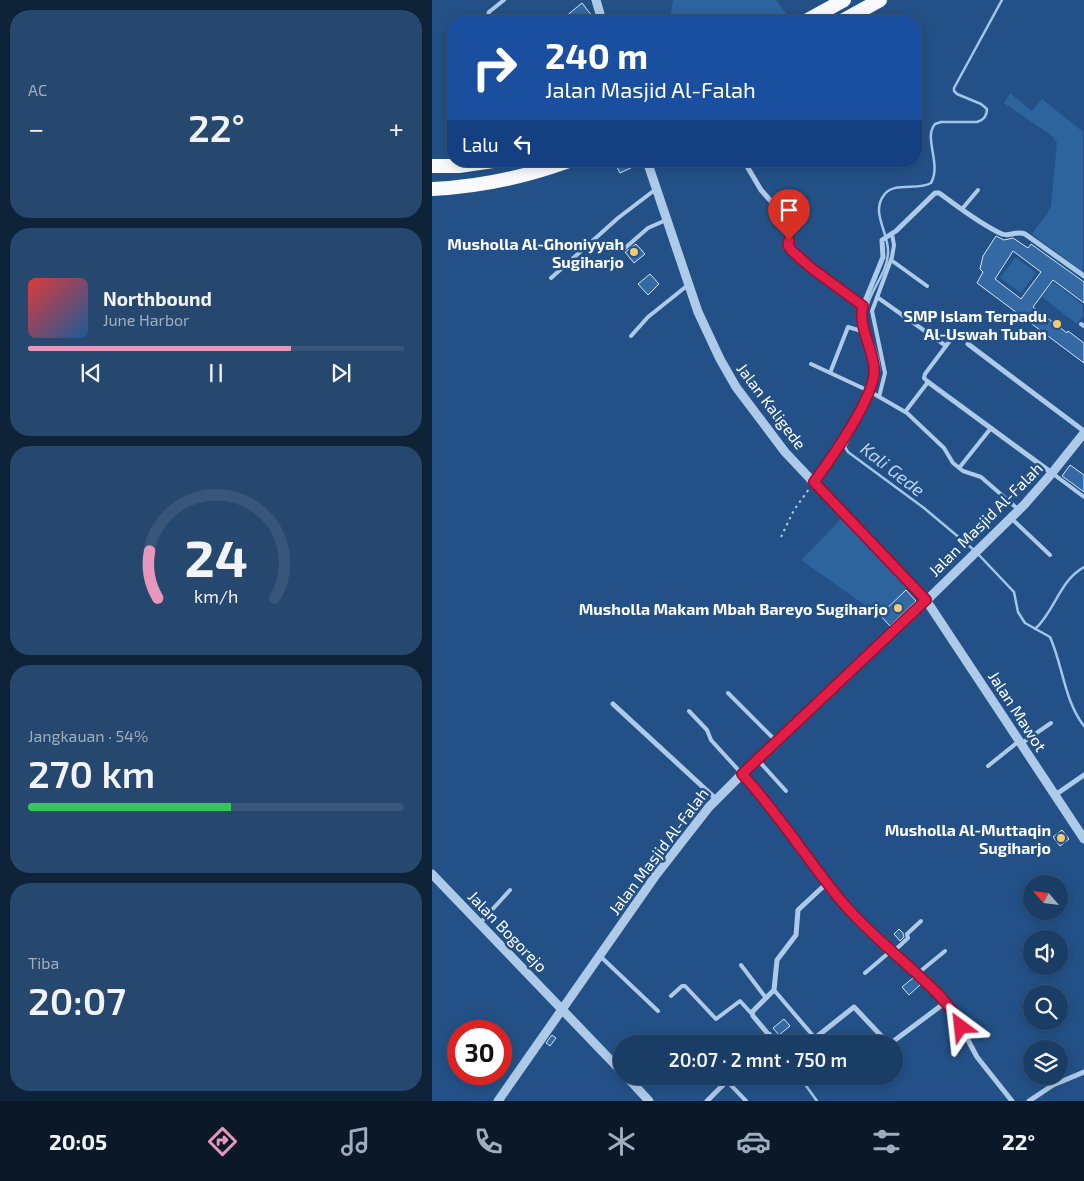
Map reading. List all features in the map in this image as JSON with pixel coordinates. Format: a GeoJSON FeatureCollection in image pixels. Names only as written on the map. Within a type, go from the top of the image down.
{"type":"FeatureCollection","features":[{"type":"Feature","properties":{"kind":"highway"},"geometry":{"type":"LineString","coordinates":[[817,15],[844,0]]}},
{"type":"Feature","properties":{"kind":"highway"},"geometry":{"type":"LineString","coordinates":[[853,15],[880,0]]}},
{"type":"Feature","properties":{"kind":"highway"},"geometry":{"type":"LineString","coordinates":[[432,166],[447,166]]}},
{"type":"Feature","properties":{"kind":"highway"},"geometry":{"type":"LineString","coordinates":[[432,189],[486,184],[549,167]]}},
{"type":"Feature","properties":{"kind":"street"},"geometry":{"type":"LineString","coordinates":[[596,0],[600,15]]}},
{"type":"Feature","properties":{"kind":"street","name":"Jalan Kaligede"},"geometry":{"type":"LineString","coordinates":[[649,167],[688,285],[709,338],[736,387],[775,439],[926,600]]}},
{"type":"Feature","properties":{"kind":"street"},"geometry":{"type":"LineString","coordinates":[[748,168],[761,190],[793,226],[788,244],[791,250],[816,273],[863,306]]}},
{"type":"Feature","properties":{"kind":"street"},"geometry":{"type":"LineString","coordinates":[[814,482],[844,439],[870,391],[873,381],[875,369],[861,316],[863,306],[883,259],[882,242],[936,192],[1003,234],[1024,233],[1084,276]]}},
{"type":"Feature","properties":{"kind":"street"},"geometry":{"type":"LineString","coordinates":[[968,344],[1084,432]]}},
{"type":"Feature","properties":{"kind":"street"},"geometry":{"type":"LineString","coordinates":[[928,382],[1052,473]]}},
{"type":"Feature","properties":{"kind":"street","name":"Jalan Masjid Al-Falah"},"geometry":{"type":"LineString","coordinates":[[498,1101],[671,854],[716,800],[1019,510],[1052,473],[1084,432]]}},
{"type":"Feature","properties":{"kind":"street","name":"Jalan Mawot"},"geometry":{"type":"LineString","coordinates":[[926,600],[1084,839]]}},
{"type":"Feature","properties":{"kind":"street"},"geometry":{"type":"LineString","coordinates":[[613,704],[716,800]]}},
{"type":"Feature","properties":{"kind":"street"},"geometry":{"type":"LineString","coordinates":[[742,774],[769,805],[857,918],[946,1002],[977,1057],[1012,1101]]}},
{"type":"Feature","properties":{"kind":"street"},"geometry":{"type":"LineString","coordinates":[[1055,795],[1084,774]]}},
{"type":"Feature","properties":{"kind":"street","name":"Jalan Bogorejo"},"geometry":{"type":"LineString","coordinates":[[432,874],[613,1063]]}},
{"type":"Feature","properties":{"kind":"street"},"geometry":{"type":"LineString","coordinates":[[769,1035],[752,1014],[774,990],[777,960],[796,935],[798,910],[828,883]]}},
{"type":"Feature","properties":{"kind":"street"},"geometry":{"type":"LineString","coordinates":[[903,1035],[946,1002]]}},
{"type":"Feature","properties":{"kind":"street"},"geometry":{"type":"LineString","coordinates":[[819,1035],[854,1007],[880,1035]]}},
{"type":"Feature","properties":{"kind":"street"},"geometry":{"type":"LineString","coordinates":[[1029,1101],[1054,1085],[1084,1072]]}},
{"type":"Feature","properties":{"kind":"street"},"geometry":{"type":"LineString","coordinates":[[634,1085],[649,1101]]}},
{"type":"Feature","properties":{"kind":"street"},"geometry":{"type":"LineString","coordinates":[[707,1101],[723,1085]]}},
{"type":"Feature","properties":{"kind":"lane"},"geometry":{"type":"LineString","coordinates":[[488,15],[504,0]]}},
{"type":"Feature","properties":{"kind":"lane"},"geometry":{"type":"LineString","coordinates":[[551,278],[618,218],[656,189]]}},
{"type":"Feature","properties":{"kind":"lane"},"geometry":{"type":"LineString","coordinates":[[962,209],[978,190]]}},
{"type":"Feature","properties":{"kind":"lane"},"geometry":{"type":"LineString","coordinates":[[625,248],[648,228],[666,220]]}},
{"type":"Feature","properties":{"kind":"lane"},"geometry":{"type":"LineString","coordinates":[[877,396],[885,373],[872,315],[891,260],[894,245],[889,236]]}},
{"type":"Feature","properties":{"kind":"lane"},"geometry":{"type":"LineString","coordinates":[[891,260],[927,286]]}},
{"type":"Feature","properties":{"kind":"lane"},"geometry":{"type":"LineString","coordinates":[[631,336],[648,317],[688,285]]}},
{"type":"Feature","properties":{"kind":"lane"},"geometry":{"type":"LineString","coordinates":[[877,297],[946,346]]}},
{"type":"Feature","properties":{"kind":"lane"},"geometry":{"type":"LineString","coordinates":[[830,373],[848,327],[865,332]]}},
{"type":"Feature","properties":{"kind":"lane"},"geometry":{"type":"LineString","coordinates":[[905,412],[928,382],[924,378],[925,374],[955,334]]}},
{"type":"Feature","properties":{"kind":"lane"},"geometry":{"type":"LineString","coordinates":[[811,364],[870,391],[905,412],[944,448],[951,462],[959,468],[981,477],[1019,510]]}},
{"type":"Feature","properties":{"kind":"lane"},"geometry":{"type":"LineString","coordinates":[[959,468],[991,428]]}},
{"type":"Feature","properties":{"kind":"lane"},"geometry":{"type":"LineString","coordinates":[[1052,473],[1084,497]]}},
{"type":"Feature","properties":{"kind":"lane"},"geometry":{"type":"LineString","coordinates":[[1011,518],[1050,555]]}},
{"type":"Feature","properties":{"kind":"lane"},"geometry":{"type":"LineString","coordinates":[[728,693],[776,741]]}},
{"type":"Feature","properties":{"kind":"lane"},"geometry":{"type":"LineString","coordinates":[[689,712],[708,730],[711,740],[742,774]]}},
{"type":"Feature","properties":{"kind":"lane"},"geometry":{"type":"LineString","coordinates":[[988,766],[1020,742],[1051,723]]}},
{"type":"Feature","properties":{"kind":"lane"},"geometry":{"type":"LineString","coordinates":[[757,759],[786,791]]}},
{"type":"Feature","properties":{"kind":"lane"},"geometry":{"type":"LineString","coordinates":[[480,923],[510,890]]}},
{"type":"Feature","properties":{"kind":"lane"},"geometry":{"type":"LineString","coordinates":[[865,972],[908,938],[907,934],[920,921]]}},
{"type":"Feature","properties":{"kind":"lane"},"geometry":{"type":"LineString","coordinates":[[917,974],[945,951]]}},
{"type":"Feature","properties":{"kind":"lane"},"geometry":{"type":"LineString","coordinates":[[599,955],[658,1011]]}},
{"type":"Feature","properties":{"kind":"lane"},"geometry":{"type":"LineString","coordinates":[[741,965],[766,998]]}},
{"type":"Feature","properties":{"kind":"lane"},"geometry":{"type":"LineString","coordinates":[[671,996],[684,985],[716,1019],[740,1001],[752,1014]]}},
{"type":"Feature","properties":{"kind":"lane"},"geometry":{"type":"LineString","coordinates":[[774,990],[812,1035]]}},
{"type":"Feature","properties":{"kind":"lane"},"geometry":{"type":"LineString","coordinates":[[731,1085],[746,1101]]}},
{"type":"Feature","properties":{"kind":"path"},"geometry":{"type":"LineString","coordinates":[[781,537],[794,510],[814,482]]}},
{"type":"Feature","properties":{"kind":"shaded area"},"geometry":{"type":"Polygon","coordinates":[[[673,0],[776,0],[787,15],[671,15],[673,0]]]}},
{"type":"Feature","properties":{"kind":"shaded area"},"geometry":{"type":"Polygon","coordinates":[[[1010,93],[1032,111],[1042,99],[1083,132],[1083,272],[1032,234],[1051,206],[1057,143],[1051,135],[1004,103],[1010,93]]]}},
{"type":"Feature","properties":{"kind":"shaded area"},"geometry":{"type":"Polygon","coordinates":[[[1016,257],[1036,273],[1021,293],[1000,278],[1016,257]]]}},
{"type":"Feature","properties":{"kind":"shaded area"},"geometry":{"type":"Polygon","coordinates":[[[1053,282],[1083,305],[1083,316],[1077,324],[1042,297],[1053,282]]]}},
{"type":"Feature","properties":{"kind":"shaded area"},"geometry":{"type":"Polygon","coordinates":[[[842,518],[908,588],[879,615],[801,560],[842,518]]]}},
{"type":"Feature","properties":{"kind":"building"},"geometry":{"type":"Polygon","coordinates":[[[582,3],[591,15],[567,15],[582,3]]]}},
{"type":"Feature","properties":{"kind":"building"},"geometry":{"type":"Polygon","coordinates":[[[617,167],[633,167],[620,173],[617,167]]]}},
{"type":"Feature","properties":{"kind":"building"},"geometry":{"type":"Polygon","coordinates":[[[996,236],[1004,240],[1013,238],[1028,248],[1031,244],[1084,282],[1084,303],[1053,280],[1033,307],[1067,333],[1068,331],[1084,343],[1084,363],[977,283],[983,272],[980,269],[983,256],[996,236]],[[1013,251],[995,279],[1021,299],[1041,272],[1013,251]]]}},
{"type":"Feature","properties":{"kind":"building","name":"Musholla Al-Ghoniyyah Sugiharjo"},"geometry":{"type":"Polygon","coordinates":[[[636,244],[645,254],[634,263],[625,252],[636,244]]]}},
{"type":"Feature","properties":{"kind":"building"},"geometry":{"type":"Polygon","coordinates":[[[650,274],[659,284],[648,295],[638,284],[650,274]]]}},
{"type":"Feature","properties":{"kind":"building"},"geometry":{"type":"Polygon","coordinates":[[[1070,465],[1084,475],[1084,492],[1062,476],[1070,465]]]}},
{"type":"Feature","properties":{"kind":"building","name":"Musholla Makam Mbah Bareyo Sugiharjo"},"geometry":{"type":"Polygon","coordinates":[[[906,590],[916,601],[890,626],[880,615],[906,590]]]}},
{"type":"Feature","properties":{"kind":"building","name":"Musholla Al-Muttaqin Sugiharjo"},"geometry":{"type":"Polygon","coordinates":[[[1062,830],[1069,839],[1060,846],[1053,837],[1062,830]]]}},
{"type":"Feature","properties":{"kind":"building"},"geometry":{"type":"Polygon","coordinates":[[[899,929],[904,937],[900,941],[894,934],[899,929]]]}},
{"type":"Feature","properties":{"kind":"building"},"geometry":{"type":"Polygon","coordinates":[[[914,977],[921,984],[909,995],[902,987],[914,977]]]}},
{"type":"Feature","properties":{"kind":"building"},"geometry":{"type":"Polygon","coordinates":[[[784,1019],[790,1026],[779,1035],[773,1028],[784,1019]]]}},
{"type":"Feature","properties":{"kind":"building"},"geometry":{"type":"Polygon","coordinates":[[[552,1035],[556,1038],[550,1046],[546,1043],[552,1035]]]}},
{"type":"Feature","properties":{"kind":"waterway","name":"Kali Gede"},"geometry":{"type":"LineString","coordinates":[[974,550],[924,508],[848,452],[845,447],[871,396],[878,375],[878,359],[867,325],[866,311],[871,296],[885,269],[888,254],[888,246],[880,216],[880,202],[884,195],[894,188],[931,183],[935,168],[931,136],[935,124],[941,122],[977,122],[986,116],[987,109],[981,104],[957,94],[954,88],[1002,0]]}},
{"type":"Feature","properties":{"kind":"waterway","name":"Kali Gede"},"geometry":{"type":"LineString","coordinates":[[978,554],[1014,592],[1018,612],[1025,623],[1050,637],[1072,705],[1084,726]]}},
{"type":"Feature","properties":{"kind":"waterway"},"geometry":{"type":"LineString","coordinates":[[1035,629],[1048,614],[1069,580],[1084,567]]}},
{"type":"Feature","properties":{"kind":"waterway"},"geometry":{"type":"LineString","coordinates":[[805,1085],[817,1101]]}},
{"type":"Feature","properties":{"kind":"place","name":"Musholla Al-Ghoniyyah Sugiharjo"},"geometry":{"type":"Point","coordinates":[634,252]}},
{"type":"Feature","properties":{"kind":"place","name":"SMP Islam Terpadu Al-Uswah Tuban"},"geometry":{"type":"Point","coordinates":[1057,324]}},
{"type":"Feature","properties":{"kind":"place","name":"Musholla Makam Mbah Bareyo Sugiharjo"},"geometry":{"type":"Point","coordinates":[898,608]}},
{"type":"Feature","properties":{"kind":"place","name":"Musholla Al-Muttaqin Sugiharjo"},"geometry":{"type":"Point","coordinates":[1061,838]}},
{"type":"Feature","properties":{"kind":"route"},"geometry":{"type":"LineString","coordinates":[[789,240],[788,245],[791,250],[810,267],[863,306],[861,311],[862,319],[875,369],[872,384],[839,449],[814,482],[926,600],[742,774],[769,805],[844,903],[861,922],[946,1002],[961,1027]]}}]}
